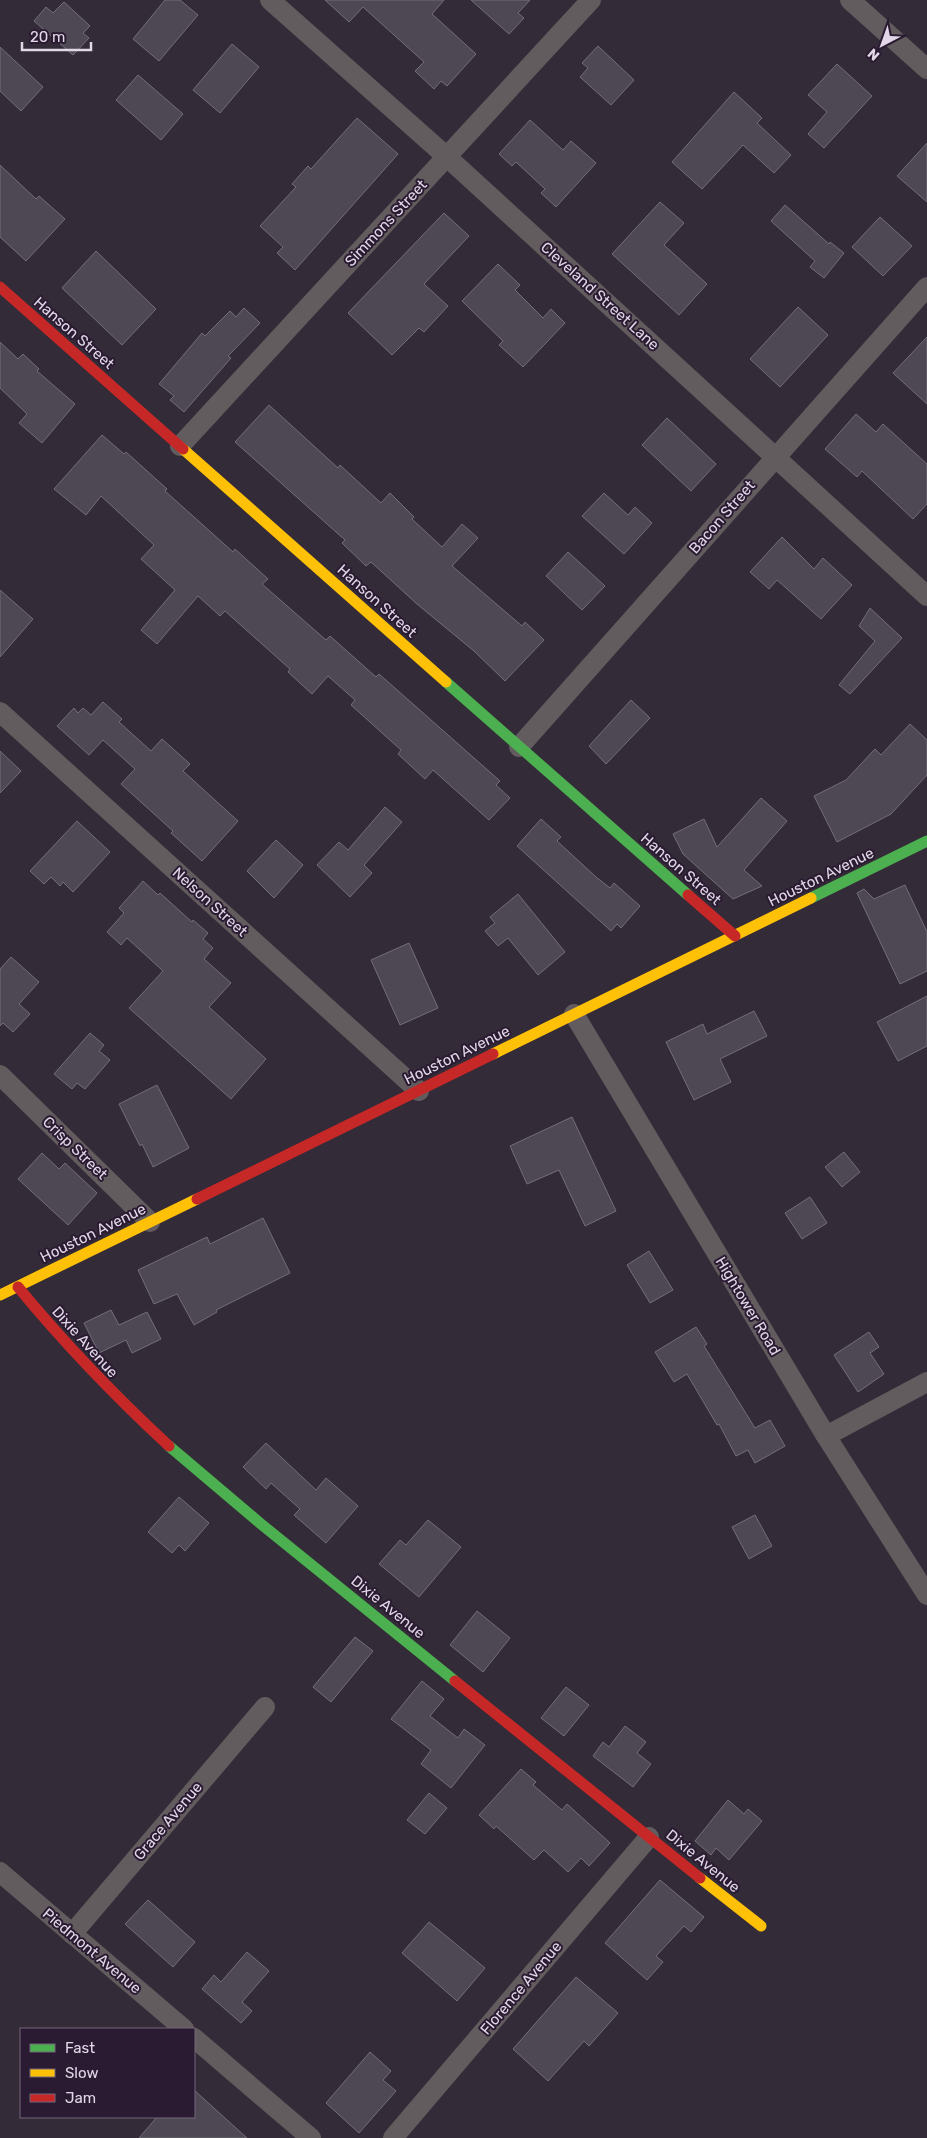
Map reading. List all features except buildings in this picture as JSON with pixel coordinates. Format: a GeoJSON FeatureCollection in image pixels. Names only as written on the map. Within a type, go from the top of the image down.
{"type":"FeatureCollection","features":[{"type":"Feature","properties":{"kind":"street","name":"Cleveland Street Lane"},"geometry":{"type":"LineString","coordinates":[[270,0],[447,157],[927,596]]}},
{"type":"Feature","properties":{"kind":"street","name":"Simmons Street"},"geometry":{"type":"LineString","coordinates":[[180,446],[591,0]]}},
{"type":"Feature","properties":{"kind":"street"},"geometry":{"type":"LineString","coordinates":[[850,0],[927,69]]}},
{"type":"Feature","properties":{"kind":"street","name":"Hanson Street"},"geometry":{"type":"LineString","coordinates":[[0,287],[519,748],[735,936]]}},
{"type":"Feature","properties":{"kind":"street","name":"Bacon Street"},"geometry":{"type":"LineString","coordinates":[[519,748],[927,287]]}},
{"type":"Feature","properties":{"kind":"street","name":"Nelson Street"},"geometry":{"type":"LineString","coordinates":[[0,712],[419,1091]]}},
{"type":"Feature","properties":{"kind":"street","name":"Houston Avenue"},"geometry":{"type":"LineString","coordinates":[[0,1295],[927,841]]}},
{"type":"Feature","properties":{"kind":"street","name":"Hightower Road"},"geometry":{"type":"LineString","coordinates":[[574,1014],[826,1436],[927,1595]]}},
{"type":"Feature","properties":{"kind":"street","name":"Crisp Street"},"geometry":{"type":"LineString","coordinates":[[0,1075],[150,1222]]}},
{"type":"Feature","properties":{"kind":"street","name":"Dixie Avenue"},"geometry":{"type":"LineString","coordinates":[[18,1287],[48,1326],[99,1382],[202,1476],[761,1926]]}},
{"type":"Feature","properties":{"kind":"street"},"geometry":{"type":"LineString","coordinates":[[826,1436],[927,1382]]}},
{"type":"Feature","properties":{"kind":"street","name":"Grace Avenue"},"geometry":{"type":"LineString","coordinates":[[72,1934],[265,1707]]}},
{"type":"Feature","properties":{"kind":"street","name":"Florence Avenue"},"geometry":{"type":"LineString","coordinates":[[393,2138],[649,1837]]}},
{"type":"Feature","properties":{"kind":"street","name":"Piedmont Avenue"},"geometry":{"type":"LineString","coordinates":[[0,1872],[183,2028]]}},
{"type":"Feature","properties":{"kind":"street"},"geometry":{"type":"LineString","coordinates":[[195,2039],[311,2138]]}},
{"type":"Feature","properties":{"kind":"traffic: fast"},"geometry":{"type":"LineString","coordinates":[[446,682],[688,895]]}},
{"type":"Feature","properties":{"kind":"traffic: fast"},"geometry":{"type":"LineString","coordinates":[[811,898],[927,841]]}},
{"type":"Feature","properties":{"kind":"traffic: fast"},"geometry":{"type":"LineString","coordinates":[[169,1446],[261,1524],[455,1681]]}},
{"type":"Feature","properties":{"kind":"traffic: slow"},"geometry":{"type":"LineString","coordinates":[[183,449],[446,682]]}},
{"type":"Feature","properties":{"kind":"traffic: slow"},"geometry":{"type":"LineString","coordinates":[[493,1054],[811,898]]}},
{"type":"Feature","properties":{"kind":"traffic: slow"},"geometry":{"type":"LineString","coordinates":[[0,1295],[197,1199]]}},
{"type":"Feature","properties":{"kind":"traffic: slow"},"geometry":{"type":"LineString","coordinates":[[700,1878],[761,1926]]}},
{"type":"Feature","properties":{"kind":"traffic: jam"},"geometry":{"type":"LineString","coordinates":[[0,287],[183,449]]}},
{"type":"Feature","properties":{"kind":"traffic: jam"},"geometry":{"type":"LineString","coordinates":[[688,895],[735,936]]}},
{"type":"Feature","properties":{"kind":"traffic: jam"},"geometry":{"type":"LineString","coordinates":[[197,1199],[493,1054]]}},
{"type":"Feature","properties":{"kind":"traffic: jam"},"geometry":{"type":"LineString","coordinates":[[18,1287],[91,1369],[169,1446]]}},
{"type":"Feature","properties":{"kind":"traffic: jam"},"geometry":{"type":"LineString","coordinates":[[455,1681],[700,1878]]}}]}
